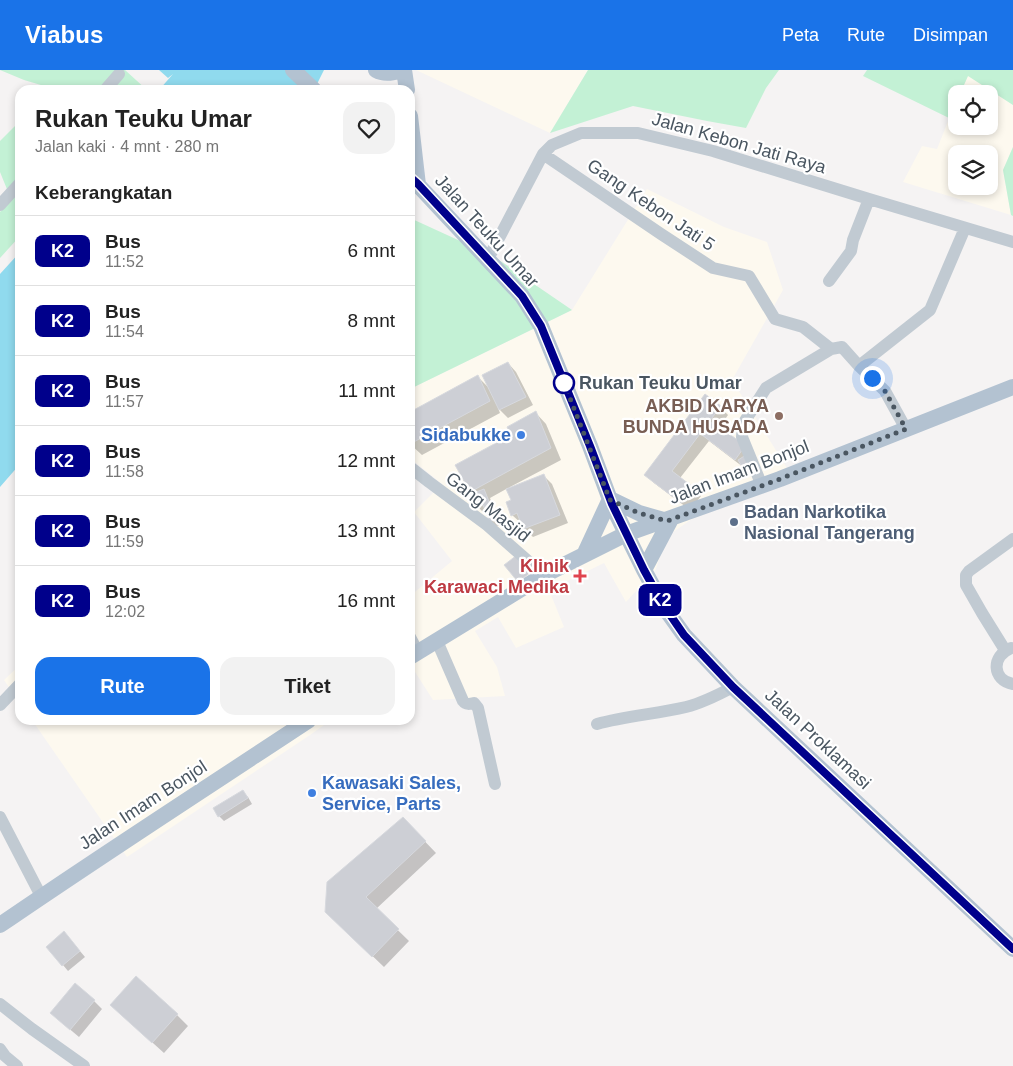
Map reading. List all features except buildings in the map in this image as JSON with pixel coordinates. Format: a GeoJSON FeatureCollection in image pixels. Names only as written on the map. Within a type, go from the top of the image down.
{"type":"FeatureCollection","features":[{"type":"Feature","properties":{"kind":"main road"},"geometry":{"type":"LineString","coordinates":[[293,70],[309,85]]}},
{"type":"Feature","properties":{"kind":"main road"},"geometry":{"type":"LineString","coordinates":[[376,70],[389,73],[404,70],[406,85]]}},
{"type":"Feature","properties":{"kind":"main road","name":"Jalan Teuku Umar"},"geometry":{"type":"LineString","coordinates":[[415,182],[522,296],[541,326],[610,500],[626,534]]}},
{"type":"Feature","properties":{"kind":"main road","name":"Jalan Imam Bonjol"},"geometry":{"type":"LineString","coordinates":[[415,653],[544,575],[626,534],[762,486],[1013,387]]}},
{"type":"Feature","properties":{"kind":"main road"},"geometry":{"type":"LineString","coordinates":[[584,556],[610,500],[639,513],[669,520],[644,570]]}},
{"type":"Feature","properties":{"kind":"main road","name":"Jalan Proklamasi"},"geometry":{"type":"LineString","coordinates":[[626,534],[664,606],[684,635],[733,687],[1013,949]]}},
{"type":"Feature","properties":{"kind":"main road","name":"Jalan Imam Bonjol"},"geometry":{"type":"LineString","coordinates":[[0,924],[301,725]]}},
{"type":"Feature","properties":{"kind":"street"},"geometry":{"type":"LineString","coordinates":[[109,85],[119,74]]}},
{"type":"Feature","properties":{"kind":"street","name":"Jalan Kebon Jati Raya"},"geometry":{"type":"LineString","coordinates":[[488,259],[543,154],[552,145],[581,134],[638,133],[713,151],[1013,242]]}},
{"type":"Feature","properties":{"kind":"street","name":"Gang Kebon Jati 5"},"geometry":{"type":"LineString","coordinates":[[543,154],[713,268],[750,276],[775,319],[803,327],[831,348],[842,347],[859,366]]}},
{"type":"Feature","properties":{"kind":"street"},"geometry":{"type":"LineString","coordinates":[[0,205],[15,188]]}},
{"type":"Feature","properties":{"kind":"street"},"geometry":{"type":"LineString","coordinates":[[829,281],[851,250],[869,199]]}},
{"type":"Feature","properties":{"kind":"street"},"geometry":{"type":"LineString","coordinates":[[906,429],[885,391],[859,366],[930,310],[965,228]]}},
{"type":"Feature","properties":{"kind":"street"},"geometry":{"type":"LineString","coordinates":[[762,486],[742,437],[743,424],[766,388],[831,348]]}},
{"type":"Feature","properties":{"kind":"street","name":"Gang Masjid"},"geometry":{"type":"LineString","coordinates":[[415,471],[487,525],[544,575]]}},
{"type":"Feature","properties":{"kind":"street"},"geometry":{"type":"LineString","coordinates":[[1013,539],[969,571],[965,580],[982,613],[1009,649],[997,660],[996,666],[1000,678],[1005,682],[1013,684]]}},
{"type":"Feature","properties":{"kind":"street"},"geometry":{"type":"LineString","coordinates":[[437,641],[463,702],[465,704],[474,703],[478,708],[495,784]]}},
{"type":"Feature","properties":{"kind":"street"},"geometry":{"type":"LineString","coordinates":[[597,724],[619,718],[685,707],[712,698],[733,687]]}},
{"type":"Feature","properties":{"kind":"street"},"geometry":{"type":"LineString","coordinates":[[0,705],[15,689]]}},
{"type":"Feature","properties":{"kind":"street"},"geometry":{"type":"LineString","coordinates":[[0,817],[41,896]]}},
{"type":"Feature","properties":{"kind":"street"},"geometry":{"type":"LineString","coordinates":[[0,1004],[84,1066]]}},
{"type":"Feature","properties":{"kind":"street"},"geometry":{"type":"LineString","coordinates":[[0,1050],[17,1066]]}},
{"type":"Feature","properties":{"kind":"shaded area"},"geometry":{"type":"Polygon","coordinates":[[[416,70],[588,70],[550,133],[416,70]]]}},
{"type":"Feature","properties":{"kind":"shaded area"},"geometry":{"type":"Polygon","coordinates":[[[968,75],[983,85],[964,85],[968,75]]]}},
{"type":"Feature","properties":{"kind":"shaded area"},"geometry":{"type":"Polygon","coordinates":[[[998,95],[1013,105],[1013,147],[1003,170],[1011,215],[903,182],[922,146],[937,149],[948,121],[948,135],[998,135],[998,95]]]}},
{"type":"Feature","properties":{"kind":"shaded area"},"geometry":{"type":"Polygon","coordinates":[[[647,189],[724,227],[767,242],[783,290],[732,380],[787,468],[702,512],[666,537],[656,569],[626,602],[604,563],[549,590],[564,627],[516,648],[498,617],[475,631],[497,667],[505,696],[433,700],[415,672],[415,592],[452,561],[415,513],[415,511],[442,484],[415,462],[415,387],[572,310],[647,189]]]}},
{"type":"Feature","properties":{"kind":"shaded area"},"geometry":{"type":"Polygon","coordinates":[[[15,670],[15,696],[4,680],[15,670]]]}},
{"type":"Feature","properties":{"kind":"shaded area"},"geometry":{"type":"Polygon","coordinates":[[[35,725],[324,725],[310,735],[127,857],[35,725]]]}},
{"type":"Feature","properties":{"kind":"green space"},"geometry":{"type":"Polygon","coordinates":[[[0,70],[125,70],[142,85],[41,85],[0,70]]]}},
{"type":"Feature","properties":{"kind":"green space"},"geometry":{"type":"Polygon","coordinates":[[[588,70],[779,70],[766,88],[746,128],[633,106],[550,133],[588,70]]]}},
{"type":"Feature","properties":{"kind":"green space"},"geometry":{"type":"Polygon","coordinates":[[[867,70],[1013,70],[1013,105],[998,95],[998,85],[982,85],[968,76],[964,85],[948,85],[948,118],[863,76],[867,70]]]}},
{"type":"Feature","properties":{"kind":"green space"},"geometry":{"type":"Polygon","coordinates":[[[15,126],[15,242],[0,258],[0,212],[11,199],[0,172],[0,141],[15,126]]]}},
{"type":"Feature","properties":{"kind":"green space"},"geometry":{"type":"Polygon","coordinates":[[[1013,147],[1013,216],[1011,215],[1003,170],[1013,147]]]}},
{"type":"Feature","properties":{"kind":"green space"},"geometry":{"type":"Polygon","coordinates":[[[415,220],[493,256],[572,310],[415,387],[415,220]]]}},
{"type":"Feature","properties":{"kind":"water"},"geometry":{"type":"Polygon","coordinates":[[[159,70],[324,70],[316,85],[163,85],[173,74],[168,78],[159,70]]]}},
{"type":"Feature","properties":{"kind":"water"},"geometry":{"type":"Polygon","coordinates":[[[15,258],[15,470],[0,487],[0,274],[15,258]]]}},
{"type":"Feature","properties":{"kind":"bus line","name":"K2"},"geometry":{"type":"LineString","coordinates":[[415,181],[522,296],[541,326],[612,504],[644,570],[664,606],[684,635],[733,687],[1013,949]]}},
{"type":"Feature","properties":{"kind":"place","name":"Rukan Teuku Umar"},"geometry":{"type":"Point","coordinates":[564,383]}},
{"type":"Feature","properties":{"kind":"place","name":"AKBID KARYA BUNDA HUSADA"},"geometry":{"type":"Point","coordinates":[779,416]}},
{"type":"Feature","properties":{"kind":"place","name":"Sidabukke"},"geometry":{"type":"Point","coordinates":[521,435]}},
{"type":"Feature","properties":{"kind":"place","name":"Badan Narkotika Nasional Tangerang"},"geometry":{"type":"Point","coordinates":[734,522]}},
{"type":"Feature","properties":{"kind":"place","name":"Klinik Karawaci Medika"},"geometry":{"type":"Point","coordinates":[580,576]}},
{"type":"Feature","properties":{"kind":"place","name":"Kawasaki Sales, Service, Parts"},"geometry":{"type":"Point","coordinates":[312,793]}},
{"type":"Feature","properties":{"kind":"route"},"geometry":{"type":"LineString","coordinates":[[564,383],[610,500],[639,513],[667,521],[906,429],[885,391],[872,378]]}}]}
